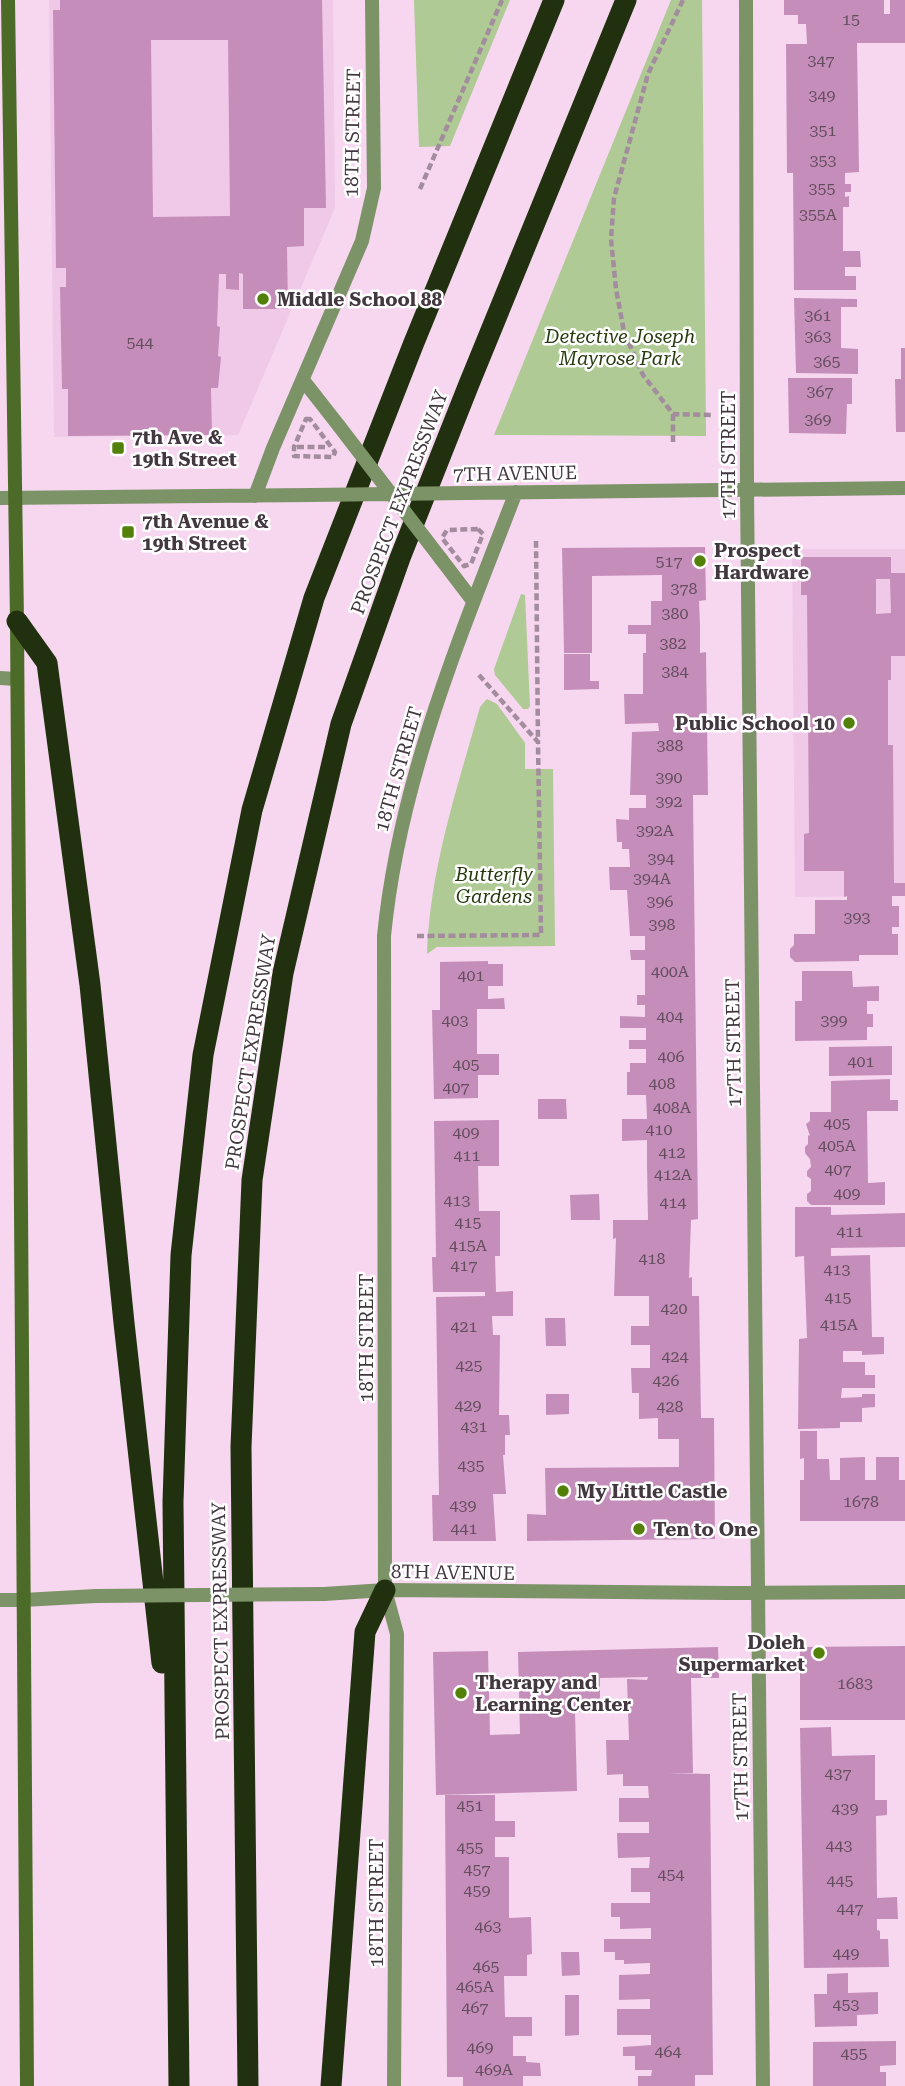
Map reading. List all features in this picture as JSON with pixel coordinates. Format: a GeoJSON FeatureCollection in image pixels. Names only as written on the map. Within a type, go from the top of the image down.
{"type":"FeatureCollection","features":[{"type":"Feature","properties":{"kind":"highway"},"geometry":{"type":"LineString","coordinates":[[179,2086],[173,1502],[181,1255],[204,1055],[252,810],[314,598],[413,345],[554,0]]}},
{"type":"Feature","properties":{"kind":"highway","name":"PROSPECT EXPRESSWAY"},"geometry":{"type":"LineString","coordinates":[[248,2086],[240,1447],[253,1180],[283,973],[341,724],[468,384],[626,0]]}},
{"type":"Feature","properties":{"kind":"highway"},"geometry":{"type":"LineString","coordinates":[[17,621],[47,663],[90,985],[174,1774]]}},
{"type":"Feature","properties":{"kind":"highway"},"geometry":{"type":"LineString","coordinates":[[331,2086],[365,1632],[385,1590]]}},
{"type":"Feature","properties":{"kind":"main road"},"geometry":{"type":"LineString","coordinates":[[8,0],[17,621],[27,2086]]}},
{"type":"Feature","properties":{"kind":"street","name":"18TH STREET"},"geometry":{"type":"LineString","coordinates":[[256,496],[273,447],[362,241],[374,188],[372,0]]}},
{"type":"Feature","properties":{"kind":"street","name":"17TH STREET"},"geometry":{"type":"LineString","coordinates":[[746,0],[747,490],[763,2086]]}},
{"type":"Feature","properties":{"kind":"street"},"geometry":{"type":"LineString","coordinates":[[303,380],[473,601]]}},
{"type":"Feature","properties":{"kind":"street","name":"7TH AVENUE"},"geometry":{"type":"LineString","coordinates":[[0,498],[905,488]]}},
{"type":"Feature","properties":{"kind":"street","name":"18TH STREET"},"geometry":{"type":"LineString","coordinates":[[394,2086],[397,1634],[385,1590],[384,936],[397,846],[420,754],[455,645],[516,492]]}},
{"type":"Feature","properties":{"kind":"street"},"geometry":{"type":"LineString","coordinates":[[0,678],[16,678]]}},
{"type":"Feature","properties":{"kind":"street","name":"8TH AVENUE"},"geometry":{"type":"LineString","coordinates":[[0,1600],[96,1596],[324,1594],[385,1590],[905,1592]]}},
{"type":"Feature","properties":{"kind":"path"},"geometry":{"type":"LineString","coordinates":[[420,189],[502,0]]}},
{"type":"Feature","properties":{"kind":"path"},"geometry":{"type":"LineString","coordinates":[[673,442],[673,414],[643,375],[624,332],[611,239],[614,198],[648,74],[682,0]]}},
{"type":"Feature","properties":{"kind":"path"},"geometry":{"type":"LineString","coordinates":[[673,414],[711,415]]}},
{"type":"Feature","properties":{"kind":"path"},"geometry":{"type":"LineString","coordinates":[[306,419],[310,419],[335,452],[333,457],[298,457],[292,452],[294,447],[306,419]]}},
{"type":"Feature","properties":{"kind":"path"},"geometry":{"type":"LineString","coordinates":[[294,447],[331,447]]}},
{"type":"Feature","properties":{"kind":"path"},"geometry":{"type":"LineString","coordinates":[[478,528],[483,534],[480,542],[468,566],[464,566],[442,538],[447,530],[478,528]]}},
{"type":"Feature","properties":{"kind":"path"},"geometry":{"type":"LineString","coordinates":[[417,936],[541,935],[536,541]]}},
{"type":"Feature","properties":{"kind":"path"},"geometry":{"type":"LineString","coordinates":[[469,543],[480,542]]}},
{"type":"Feature","properties":{"kind":"path"},"geometry":{"type":"LineString","coordinates":[[447,543],[458,543]]}},
{"type":"Feature","properties":{"kind":"path"},"geometry":{"type":"LineString","coordinates":[[479,675],[538,742]]}},
{"type":"Feature","properties":{"kind":"shaded area"},"geometry":{"type":"Polygon","coordinates":[[[49,0],[333,0],[335,208],[238,435],[54,437],[49,0]]]}},
{"type":"Feature","properties":{"kind":"shaded area","name":"Public School 10"},"geometry":{"type":"Polygon","coordinates":[[[792,549],[905,549],[905,896],[795,897],[792,549]]]}},
{"type":"Feature","properties":{"kind":"green space"},"geometry":{"type":"Polygon","coordinates":[[[414,0],[510,0],[450,146],[419,147],[414,0]]]}},
{"type":"Feature","properties":{"kind":"green space","name":"Detective Joseph Mayrose Park"},"geometry":{"type":"Polygon","coordinates":[[[671,0],[702,0],[706,436],[494,435],[671,0]]]}},
{"type":"Feature","properties":{"kind":"green space"},"geometry":{"type":"Polygon","coordinates":[[[521,594],[525,595],[528,709],[523,709],[495,675],[494,669],[521,594]]]}},
{"type":"Feature","properties":{"kind":"green space","name":"Butterfly Gardens"},"geometry":{"type":"Polygon","coordinates":[[[487,699],[497,704],[525,743],[525,769],[553,769],[555,946],[437,947],[427,954],[433,891],[446,829],[480,707],[487,699]]]}},
{"type":"Feature","properties":{"kind":"building"},"geometry":{"type":"Polygon","coordinates":[[[60,0],[322,0],[326,208],[304,208],[304,246],[287,247],[288,309],[243,309],[243,274],[239,273],[239,290],[226,289],[226,274],[219,274],[217,326],[220,327],[218,356],[221,357],[218,388],[211,388],[212,435],[68,436],[68,389],[62,389],[60,287],[66,287],[66,268],[56,268],[53,10],[60,10],[60,0]],[[151,40],[153,217],[230,216],[228,40],[151,40]]]}},
{"type":"Feature","properties":{"kind":"building"},"geometry":{"type":"Polygon","coordinates":[[[784,0],[884,0],[884,14],[890,14],[890,0],[905,0],[905,43],[857,43],[859,172],[845,173],[845,184],[851,184],[851,192],[845,192],[845,197],[849,196],[849,207],[843,207],[843,251],[860,251],[861,267],[845,267],[845,276],[856,276],[856,290],[794,290],[793,173],[787,173],[786,44],[807,44],[806,24],[798,24],[798,15],[784,15],[784,0]]]}},
{"type":"Feature","properties":{"kind":"building"},"geometry":{"type":"Polygon","coordinates":[[[794,298],[857,299],[857,307],[841,307],[841,348],[858,349],[858,374],[796,373],[794,298]]]}},
{"type":"Feature","properties":{"kind":"building"},"geometry":{"type":"Polygon","coordinates":[[[901,348],[905,348],[905,432],[896,432],[895,379],[901,379],[901,348]]]}},
{"type":"Feature","properties":{"kind":"building"},"geometry":{"type":"Polygon","coordinates":[[[788,378],[852,378],[852,404],[847,404],[846,434],[789,433],[788,378]]]}},
{"type":"Feature","properties":{"kind":"building"},"geometry":{"type":"Polygon","coordinates":[[[705,547],[706,600],[699,601],[700,653],[706,652],[708,795],[693,795],[698,1219],[691,1220],[689,1278],[692,1277],[692,1296],[699,1296],[701,1418],[714,1418],[715,1539],[527,1541],[527,1514],[546,1515],[545,1468],[679,1467],[679,1439],[658,1439],[658,1418],[639,1419],[639,1393],[632,1393],[631,1368],[650,1368],[650,1345],[631,1345],[631,1326],[649,1326],[649,1296],[614,1296],[616,1238],[613,1239],[613,1220],[648,1220],[647,1140],[622,1141],[622,1119],[647,1119],[646,1095],[627,1095],[627,1072],[630,1072],[630,1063],[646,1063],[646,1049],[629,1049],[629,1040],[646,1040],[646,1028],[620,1028],[620,1016],[645,1017],[645,1005],[637,1005],[637,995],[645,995],[645,960],[631,960],[630,950],[645,950],[645,936],[630,936],[627,890],[610,890],[609,867],[630,867],[629,849],[622,849],[622,842],[617,842],[616,819],[629,820],[629,808],[646,808],[646,795],[630,795],[632,732],[659,731],[658,723],[625,724],[624,694],[643,694],[643,653],[646,653],[646,634],[628,634],[628,625],[651,625],[651,601],[662,601],[662,575],[592,576],[592,653],[564,653],[562,548],[705,547]]]}},
{"type":"Feature","properties":{"kind":"building","name":"Public School 10"},"geometry":{"type":"Polygon","coordinates":[[[801,557],[891,557],[891,573],[905,573],[905,656],[891,656],[891,680],[888,680],[888,745],[893,745],[894,883],[905,883],[905,896],[892,896],[892,906],[899,906],[899,927],[892,927],[892,934],[898,934],[898,955],[859,955],[859,961],[795,962],[790,957],[794,934],[815,934],[815,900],[847,900],[847,896],[844,897],[844,871],[804,871],[804,834],[809,833],[807,595],[801,595],[801,557]],[[876,579],[876,614],[891,613],[890,579],[876,579]]]}},
{"type":"Feature","properties":{"kind":"building"},"geometry":{"type":"Polygon","coordinates":[[[564,654],[590,654],[590,681],[599,681],[599,689],[564,690],[564,654]]]}},
{"type":"Feature","properties":{"kind":"building"},"geometry":{"type":"Polygon","coordinates":[[[488,961],[488,964],[503,964],[503,986],[488,986],[488,999],[504,998],[505,1009],[477,1009],[477,1054],[499,1054],[499,1075],[478,1075],[478,1098],[434,1099],[432,1010],[440,1010],[440,962],[488,961]]]}},
{"type":"Feature","properties":{"kind":"building"},"geometry":{"type":"Polygon","coordinates":[[[802,971],[852,971],[853,987],[879,986],[879,1001],[867,1001],[867,1014],[873,1014],[873,1027],[867,1027],[867,1040],[795,1041],[795,1001],[802,1001],[802,971]]]}},
{"type":"Feature","properties":{"kind":"building"},"geometry":{"type":"Polygon","coordinates":[[[892,1046],[892,1075],[829,1076],[829,1047],[892,1046]]]}},
{"type":"Feature","properties":{"kind":"building"},"geometry":{"type":"Polygon","coordinates":[[[890,1079],[890,1100],[898,1100],[898,1111],[867,1111],[868,1183],[885,1182],[885,1205],[811,1205],[807,1201],[807,1194],[811,1191],[811,1179],[807,1176],[807,1171],[811,1167],[810,1159],[805,1153],[808,1135],[810,1136],[806,1124],[810,1121],[810,1112],[831,1112],[831,1081],[890,1079]]]}},
{"type":"Feature","properties":{"kind":"building"},"geometry":{"type":"Polygon","coordinates":[[[538,1099],[566,1099],[567,1119],[538,1119],[538,1099]]]}},
{"type":"Feature","properties":{"kind":"building"},"geometry":{"type":"Polygon","coordinates":[[[499,1120],[499,1166],[478,1166],[479,1211],[500,1211],[500,1256],[495,1256],[496,1292],[513,1291],[513,1316],[492,1316],[493,1335],[500,1335],[499,1415],[509,1415],[510,1435],[505,1435],[503,1455],[506,1494],[493,1494],[496,1541],[433,1541],[432,1495],[439,1495],[436,1297],[485,1296],[485,1292],[433,1292],[432,1257],[436,1257],[434,1121],[499,1120]]]}},
{"type":"Feature","properties":{"kind":"building"},"geometry":{"type":"Polygon","coordinates":[[[599,1194],[600,1220],[571,1220],[570,1195],[599,1194]]]}},
{"type":"Feature","properties":{"kind":"building"},"geometry":{"type":"Polygon","coordinates":[[[795,1207],[831,1207],[831,1215],[905,1213],[905,1247],[831,1248],[831,1256],[870,1255],[872,1337],[884,1337],[884,1354],[862,1355],[862,1351],[843,1351],[843,1362],[865,1362],[865,1375],[875,1375],[875,1388],[842,1388],[841,1398],[875,1394],[875,1407],[862,1408],[862,1422],[840,1422],[840,1428],[798,1429],[799,1339],[807,1338],[804,1256],[795,1257],[795,1207]]]}},
{"type":"Feature","properties":{"kind":"building"},"geometry":{"type":"Polygon","coordinates":[[[545,1318],[565,1318],[566,1346],[546,1346],[545,1318]]]}},
{"type":"Feature","properties":{"kind":"building"},"geometry":{"type":"Polygon","coordinates":[[[546,1394],[569,1394],[569,1414],[546,1415],[546,1394]]]}},
{"type":"Feature","properties":{"kind":"building"},"geometry":{"type":"Polygon","coordinates":[[[800,1431],[817,1431],[817,1459],[829,1459],[830,1480],[840,1480],[840,1458],[865,1457],[865,1480],[876,1480],[876,1457],[899,1457],[899,1480],[905,1480],[905,1521],[800,1521],[800,1480],[804,1480],[804,1458],[800,1459],[800,1431]]]}},
{"type":"Feature","properties":{"kind":"building"},"geometry":{"type":"Polygon","coordinates":[[[905,1646],[905,1720],[800,1720],[800,1647],[905,1646]]]}},
{"type":"Feature","properties":{"kind":"building"},"geometry":{"type":"Polygon","coordinates":[[[718,1647],[719,1678],[691,1678],[693,1773],[667,1773],[710,1774],[713,2075],[695,2075],[695,2086],[638,2086],[638,2076],[651,2076],[652,2070],[635,2070],[635,2056],[623,2056],[623,2047],[651,2045],[651,2035],[617,2035],[617,2009],[650,2009],[650,1999],[619,2000],[619,1975],[650,1974],[650,1963],[624,1964],[624,1960],[615,1960],[615,1952],[604,1952],[604,1939],[651,1939],[651,1928],[620,1929],[620,1917],[611,1917],[611,1903],[650,1903],[650,1892],[631,1892],[631,1868],[649,1868],[650,1857],[618,1858],[617,1833],[649,1833],[649,1822],[619,1822],[619,1798],[649,1798],[648,1786],[623,1786],[623,1774],[607,1775],[606,1740],[629,1740],[627,1679],[647,1680],[648,1677],[600,1678],[600,1711],[575,1712],[577,1791],[436,1795],[433,1652],[488,1651],[490,1735],[520,1734],[518,1652],[718,1647]]]}},
{"type":"Feature","properties":{"kind":"building"},"geometry":{"type":"Polygon","coordinates":[[[831,1727],[832,1756],[875,1755],[875,1800],[887,1800],[887,1815],[876,1816],[877,1898],[897,1897],[898,1919],[877,1919],[877,1930],[880,1931],[880,1939],[888,1939],[889,1967],[804,1968],[800,1728],[831,1727]]]}},
{"type":"Feature","properties":{"kind":"building"},"geometry":{"type":"Polygon","coordinates":[[[445,1795],[495,1795],[495,1821],[515,1821],[515,1837],[495,1837],[495,1857],[509,1857],[509,1918],[531,1917],[532,1954],[527,1955],[527,1976],[504,1976],[505,2017],[532,2017],[532,2036],[513,2036],[513,2056],[526,2056],[526,2062],[540,2063],[541,2076],[523,2076],[523,2086],[463,2086],[463,2077],[447,2077],[445,1795]]]}},
{"type":"Feature","properties":{"kind":"building"},"geometry":{"type":"Polygon","coordinates":[[[561,1952],[579,1952],[580,1975],[562,1976],[561,1952]]]}},
{"type":"Feature","properties":{"kind":"building"},"geometry":{"type":"Polygon","coordinates":[[[848,1973],[848,1993],[878,1992],[878,2014],[857,2015],[857,2026],[815,2027],[814,1994],[827,1994],[827,1974],[848,1973]]]}},
{"type":"Feature","properties":{"kind":"building"},"geometry":{"type":"Polygon","coordinates":[[[565,1995],[579,1995],[579,2035],[565,2036],[565,1995]]]}},
{"type":"Feature","properties":{"kind":"building"},"geometry":{"type":"Polygon","coordinates":[[[896,2041],[896,2065],[880,2066],[880,2072],[886,2072],[886,2086],[813,2086],[813,2042],[896,2041]]]}},
{"type":"Feature","properties":{"kind":"place","name":"Middle School 88"},"geometry":{"type":"Point","coordinates":[263,299]}},
{"type":"Feature","properties":{"kind":"place","name":"7th Ave & 19th Street"},"geometry":{"type":"Point","coordinates":[118,448]}},
{"type":"Feature","properties":{"kind":"place","name":"7th Avenue & 19th Street"},"geometry":{"type":"Point","coordinates":[128,532]}},
{"type":"Feature","properties":{"kind":"place","name":"Prospect Hardware"},"geometry":{"type":"Point","coordinates":[700,561]}},
{"type":"Feature","properties":{"kind":"place","name":"Public School 10"},"geometry":{"type":"Point","coordinates":[849,723]}},
{"type":"Feature","properties":{"kind":"place","name":"My Little Castle"},"geometry":{"type":"Point","coordinates":[563,1491]}},
{"type":"Feature","properties":{"kind":"place","name":"Ten to One"},"geometry":{"type":"Point","coordinates":[639,1529]}},
{"type":"Feature","properties":{"kind":"place","name":"Doleh Supermarket"},"geometry":{"type":"Point","coordinates":[819,1653]}},
{"type":"Feature","properties":{"kind":"place","name":"Therapy and Learning Center"},"geometry":{"type":"Point","coordinates":[461,1693]}}]}
